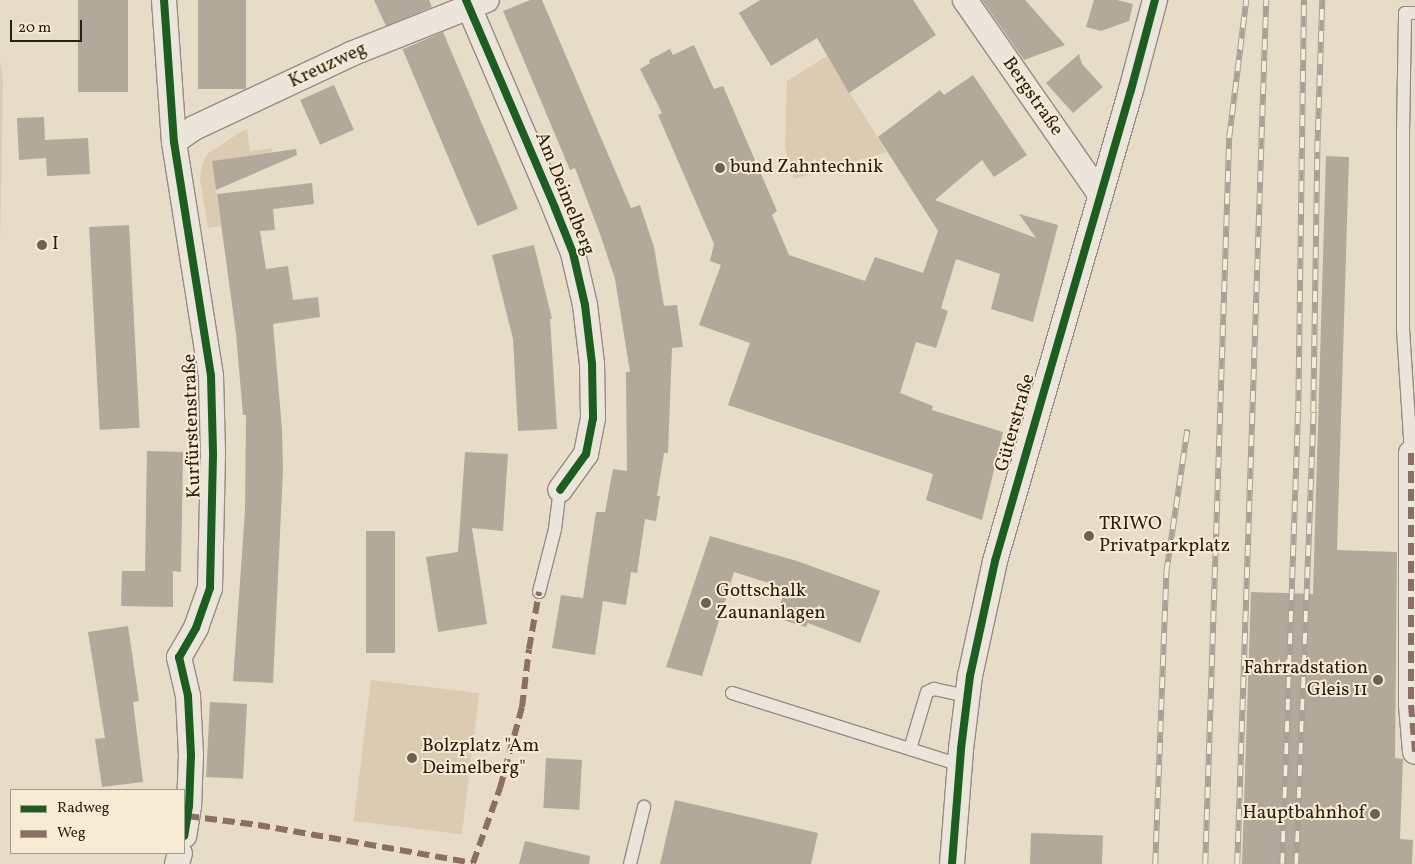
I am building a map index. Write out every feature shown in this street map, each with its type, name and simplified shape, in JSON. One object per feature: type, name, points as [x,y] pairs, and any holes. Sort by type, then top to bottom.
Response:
[{"type":"street","name":"Kurfürstenstraße","points":[[164,0],[174,142],[211,376],[213,455],[210,588],[196,628],[179,657],[188,696],[191,755],[185,826]]},
{"type":"street","name":"Bergstraße","points":[[965,0],[1100,194]]},
{"type":"street","name":"Güterstraße","points":[[952,864],[967,696],[995,561],[1155,0]]},
{"type":"street","name":"Kreuzweg","points":[[174,142],[194,128],[351,54],[474,3]]},
{"type":"street","name":"Am Deimelberg","points":[[474,3],[573,253],[585,305],[592,364],[593,418],[586,454],[560,490]]},
{"type":"street","points":[[1411,453],[1410,705],[1415,752]]},
{"type":"lane","points":[[1406,0],[1410,13],[1402,132],[1403,329],[1411,453]]},
{"type":"lane","name":"Am Deimelberg","points":[[539,592],[556,529],[560,490]]},
{"type":"lane","points":[[910,749],[927,692],[934,689],[967,696]]},
{"type":"lane","points":[[732,693],[960,765]]},
{"type":"lane","points":[[630,864],[644,807]]},
{"type":"shaded area","points":[[827,56],[887,152],[794,179],[785,148],[787,81]]},
{"type":"shaded area","points":[[0,60],[3,81],[0,244]]},
{"type":"shaded area","points":[[247,128],[250,151],[272,148],[272,152],[212,161],[221,226],[208,228],[200,179],[202,165],[207,154]]},
{"type":"shaded area","name":"Bolzplatz \"Am Deimelberg\"","points":[[371,680],[479,693],[462,834],[354,821]]},
{"type":"building","points":[[78,0],[128,0],[128,92],[78,92]]},
{"type":"building","points":[[198,0],[246,0],[246,89],[198,89]]},
{"type":"building","points":[[374,0],[429,0],[432,7],[386,26]]},
{"type":"building","points":[[530,0],[542,0],[631,208],[640,205],[654,247],[664,306],[677,305],[683,347],[672,348],[668,453],[664,453],[657,496],[660,496],[656,521],[645,519],[637,573],[631,572],[626,605],[603,601],[595,655],[552,648],[561,595],[583,598],[596,512],[605,512],[613,469],[627,471],[626,372],[630,372],[615,279],[600,234],[575,168],[570,170],[503,11]]},
{"type":"building","points":[[760,0],[913,0],[936,35],[849,93],[817,38],[771,66],[739,13]]},
{"type":"building","points":[[982,0],[1025,0],[1065,45],[1024,60]]},
{"type":"building","points":[[1094,0],[1117,0],[1133,4],[1129,21],[1101,31],[1086,27]]},
{"type":"building","points":[[443,32],[518,209],[478,226],[402,49]]},
{"type":"building","points":[[694,45],[714,89],[723,86],[777,211],[772,215],[789,255],[865,281],[875,257],[923,273],[938,231],[878,137],[940,90],[944,95],[973,75],[1027,155],[994,177],[982,160],[935,200],[1036,238],[1019,214],[1058,225],[1033,322],[991,309],[1000,274],[956,259],[941,308],[948,311],[936,348],[916,342],[900,393],[933,406],[932,410],[1003,432],[982,520],[926,500],[933,474],[728,405],[750,343],[699,325],[721,265],[710,261],[714,244],[658,115],[662,113],[640,69],[650,63],[649,60],[670,49],[673,55]]},
{"type":"building","points":[[1079,54],[1082,64],[1103,87],[1073,113],[1046,83]]},
{"type":"building","points":[[334,85],[354,130],[320,145],[300,100]]},
{"type":"building","points":[[44,117],[45,140],[88,138],[90,174],[47,176],[46,158],[19,160],[17,118]]},
{"type":"building","points":[[296,149],[297,155],[216,190],[212,161]]},
{"type":"building","points":[[1326,156],[1349,157],[1337,550],[1397,552],[1395,758],[1403,759],[1400,839],[1413,840],[1412,864],[1242,864],[1251,592],[1313,594]]},
{"type":"building","points":[[312,183],[314,204],[273,209],[275,230],[260,231],[266,269],[288,266],[293,300],[318,297],[320,317],[273,324],[282,429],[283,470],[273,683],[233,681],[245,511],[246,415],[243,415],[236,334],[217,194]]},
{"type":"building","points":[[129,225],[140,428],[100,430],[89,227]]},
{"type":"building","points":[[534,245],[552,319],[550,319],[557,429],[518,431],[513,339],[492,255]]},
{"type":"building","points":[[147,451],[183,452],[181,572],[173,571],[173,607],[121,606],[122,571],[145,571]]},
{"type":"building","points":[[465,452],[508,454],[503,531],[472,528],[487,624],[438,632],[426,557],[458,552]]},
{"type":"building","points":[[366,531],[395,531],[395,653],[366,653]]},
{"type":"building","name":"Gottschalk Zaunanlagen","points":[[710,536],[797,561],[880,591],[860,643],[808,623],[806,627],[776,618],[785,588],[734,572],[702,676],[666,667]]},
{"type":"building","points":[[128,626],[139,701],[133,702],[143,782],[102,787],[95,739],[105,738],[88,632]]},
{"type":"building","points":[[210,702],[247,704],[243,779],[206,777]]},
{"type":"building","points":[[546,758],[582,760],[579,810],[543,808]]},
{"type":"building","points":[[675,800],[818,833],[811,864],[660,864]]},
{"type":"building","points":[[1031,833],[1103,836],[1102,864],[1030,864]]},
{"type":"building","points":[[525,841],[590,856],[589,864],[519,864]]},
{"type":"railway","points":[[1205,864],[1229,137],[1246,0]]},
{"type":"railway","points":[[1237,864],[1266,0]]},
{"type":"railway","points":[[1282,864],[1298,412],[1304,0]]},
{"type":"railway","points":[[1296,864],[1313,412],[1317,152],[1322,0]]},
{"type":"railway","points":[[1155,864],[1166,573],[1187,430]]},
{"type":"marked path","points":[[1411,453],[1411,705],[1415,752]]},
{"type":"marked path","points":[[187,816],[258,825],[473,863],[500,788],[522,707],[529,649],[539,592]]},
{"type":"cycle path","points":[[164,0],[174,142],[211,376],[213,455],[210,588],[196,628],[179,657],[188,696],[191,755],[189,806],[185,830]]},
{"type":"cycle path","points":[[466,0],[573,253],[585,305],[592,364],[593,418],[586,454],[560,490]]},
{"type":"cycle path","points":[[952,864],[961,749],[970,676],[995,561],[1131,90],[1155,0]]},
{"type":"place","name":"bund Zahntechnik","points":[[720,168]]},
{"type":"place","name":"I","points":[[42,245]]},
{"type":"place","name":"TRIWO Privatparkplatz","points":[[1089,536]]},
{"type":"place","name":"Gottschalk Zaunanlagen","points":[[706,603]]},
{"type":"place","name":"Fahrradstation Gleis 11","points":[[1378,680]]},
{"type":"place","name":"Bolzplatz \"Am Deimelberg\"","points":[[412,758]]},
{"type":"place","name":"Hauptbahnhof","points":[[1375,814]]}]
